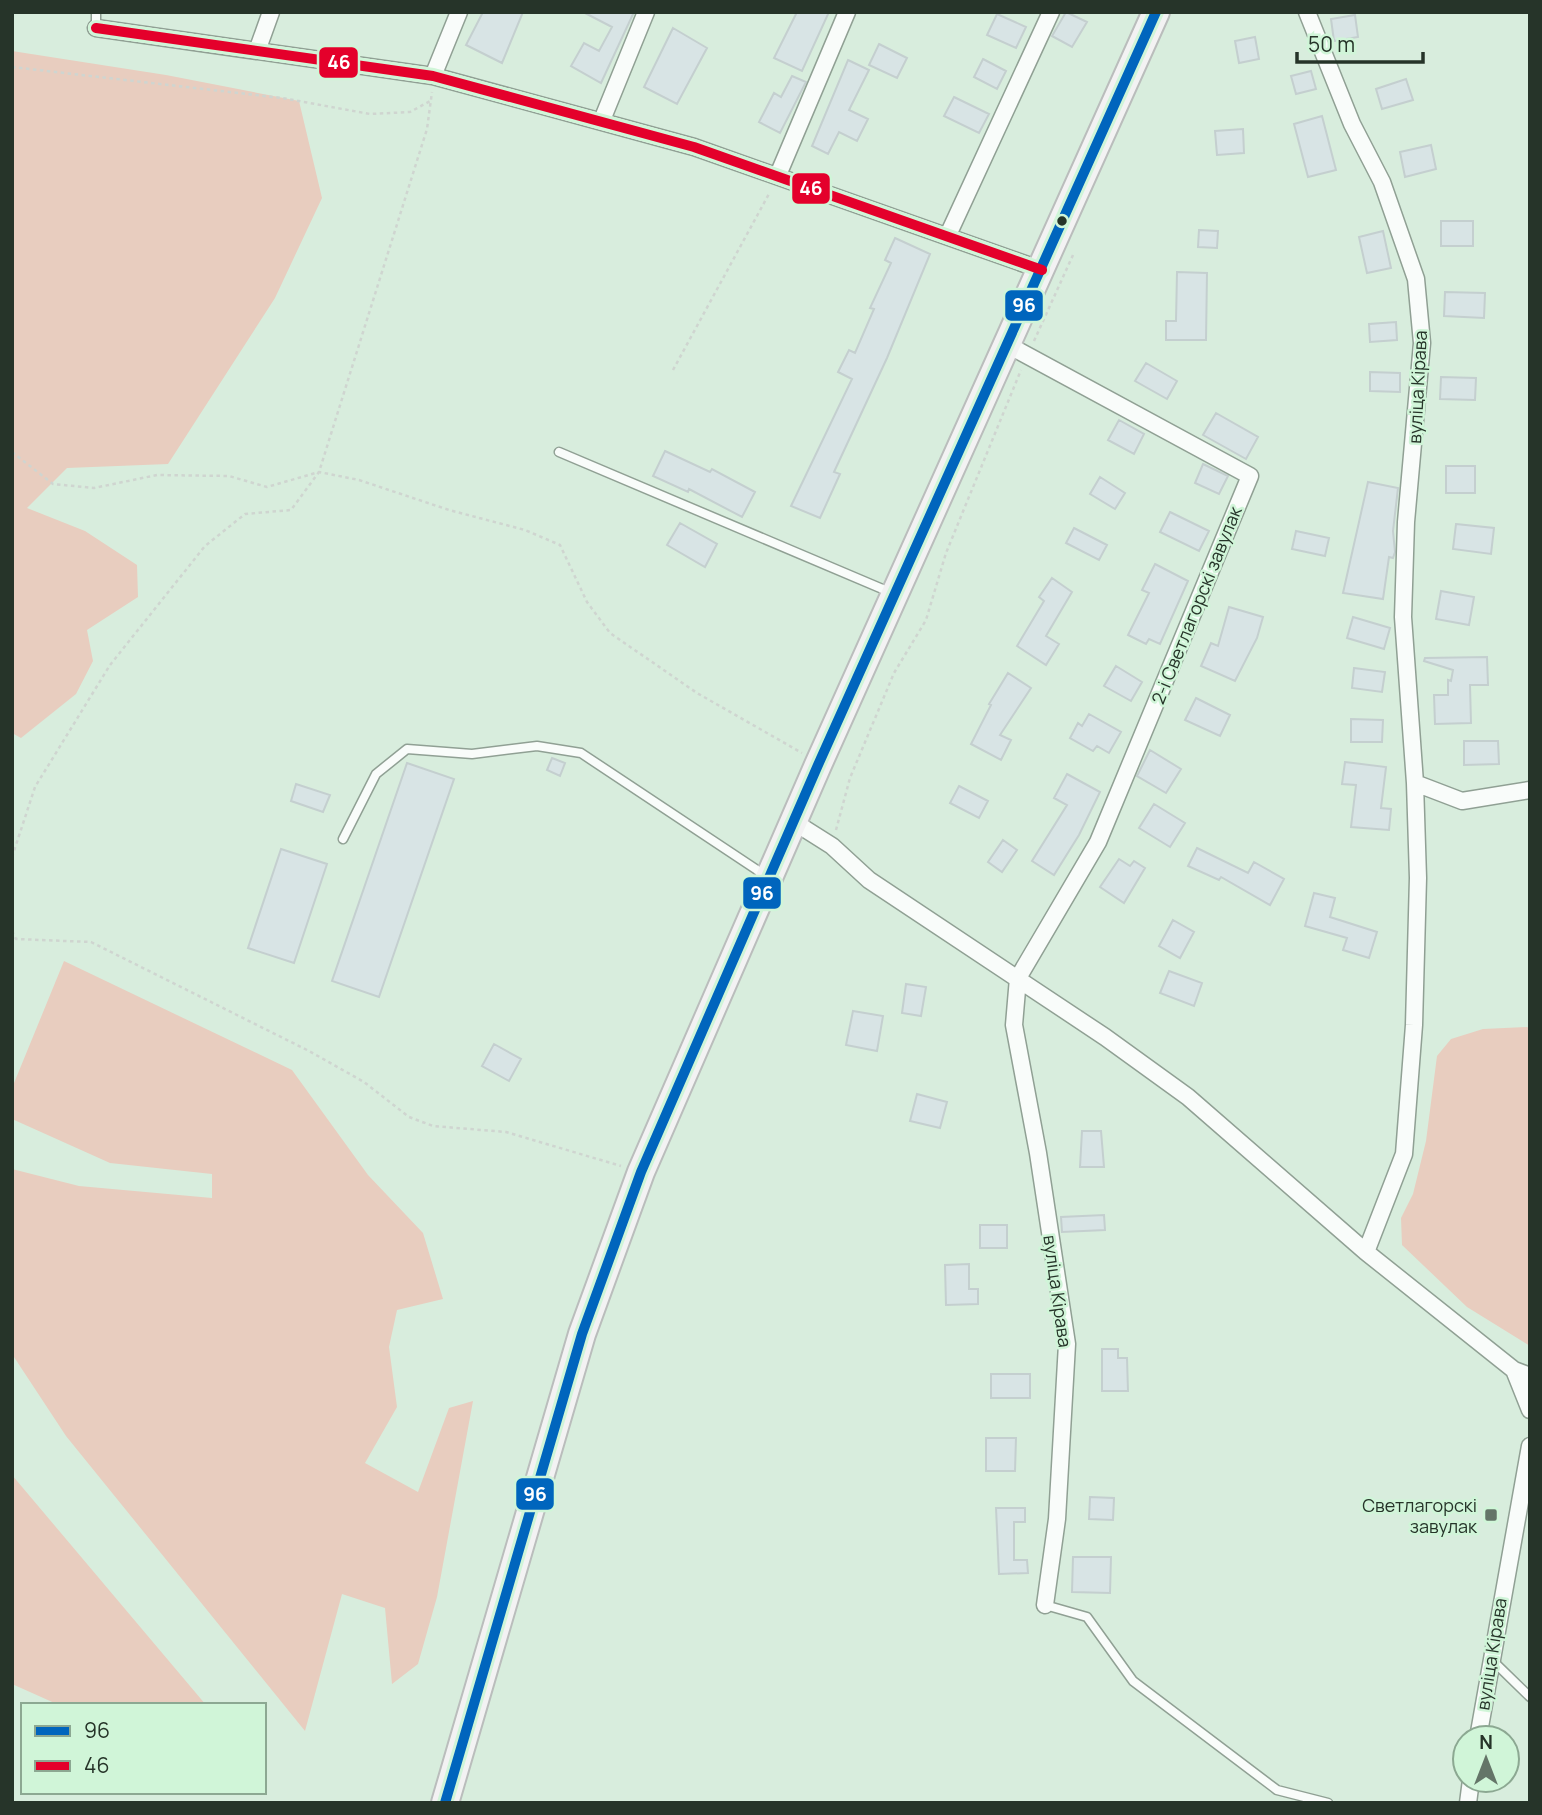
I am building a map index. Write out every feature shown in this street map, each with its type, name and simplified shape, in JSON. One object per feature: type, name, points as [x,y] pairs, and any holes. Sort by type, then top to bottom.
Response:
[{"type":"main road","points":[[445,1803],[582,1334],[641,1172],[895,594],[1018,350],[1042,270],[1156,12]]},
{"type":"street","points":[[257,51],[271,12]]},
{"type":"street","points":[[433,76],[459,12]]},
{"type":"street","points":[[603,120],[646,12]]},
{"type":"street","points":[[778,175],[847,12]]},
{"type":"street","points":[[948,235],[1051,12]]},
{"type":"street","name":"вуліца Кірава","points":[[1307,12],[1352,124],[1382,182],[1416,279],[1422,343],[1406,522],[1403,617],[1415,783],[1418,878],[1414,1025],[1404,1154],[1366,1252]]},
{"type":"street","points":[[95,17],[257,51],[433,76],[603,120],[778,175],[1042,270]]},
{"type":"street","name":"2-і Светлагорскі завулак","points":[[1018,350],[1250,476],[1098,842],[1018,978]]},
{"type":"street","points":[[1415,783],[1462,801],[1530,790]]},
{"type":"street","points":[[794,822],[832,846],[869,880],[1018,978],[1188,1097],[1366,1252],[1522,1373],[1530,1410]]},
{"type":"street","name":"вуліца Кірава","points":[[1018,978],[1013,1025],[1038,1153],[1067,1344],[1057,1519],[1045,1605]]},
{"type":"street","name":"вуліца Кірава","points":[[1480,1724],[1530,1446]]},
{"type":"lane","points":[[559,452],[895,594]]},
{"type":"lane","points":[[342,839],[376,774],[407,749],[472,754],[537,746],[581,752],[769,878]]},
{"type":"lane","points":[[1045,1605],[1087,1617],[1133,1681],[1277,1790],[1328,1803]]},
{"type":"lane","points":[[1491,1659],[1530,1698]]},
{"type":"path","points":[[12,67],[282,98],[370,114],[410,112],[432,100]]},
{"type":"path","points":[[12,857],[35,787],[110,665],[205,546],[245,514],[291,510],[319,472],[427,129],[433,76]]},
{"type":"path","points":[[673,370],[778,175]]},
{"type":"path","points":[[832,846],[850,778],[894,673],[926,620],[946,553],[1018,350],[1073,255]]},
{"type":"path","points":[[12,453],[53,484],[94,488],[157,475],[229,476],[267,487],[319,472],[359,480],[449,510],[525,530],[560,545],[587,603],[610,633],[697,693],[818,765]]},
{"type":"path","points":[[12,931],[16,939],[91,942],[309,1051],[365,1082],[409,1117],[433,1126],[506,1132],[641,1172]]},
{"type":"shaded area","points":[[12,51],[166,75],[299,101],[322,198],[275,298],[168,464],[67,468],[27,508],[85,531],[137,565],[138,597],[87,630],[93,661],[76,694],[21,738],[12,733]]},
{"type":"shaded area","points":[[64,961],[292,1070],[368,1175],[423,1233],[443,1299],[397,1310],[389,1347],[397,1407],[365,1463],[418,1492],[449,1408],[473,1401],[437,1597],[418,1664],[392,1684],[385,1608],[342,1594],[305,1731],[66,1436],[12,1354],[12,1169],[79,1186],[212,1198],[212,1174],[110,1163],[12,1119],[12,1088]]},
{"type":"shaded area","points":[[1483,1029],[1530,1029],[1530,1346],[1467,1307],[1402,1245],[1401,1218],[1413,1194],[1426,1141],[1437,1056],[1451,1039]]},
{"type":"shaded area","points":[[12,1475],[204,1703],[55,1703],[12,1684]]},
{"type":"building","points":[[483,12],[523,12],[502,63],[466,45]]},
{"type":"building","points":[[583,12],[634,12],[601,83],[571,66],[584,43],[599,51],[612,27]]},
{"type":"building","points":[[797,12],[829,12],[802,71],[774,58]]},
{"type":"building","points":[[1066,12],[1087,22],[1072,47],[1052,36]]},
{"type":"building","points":[[997,14],[1026,27],[1016,48],[987,35]]},
{"type":"building","points":[[1355,15],[1358,37],[1334,41],[1331,19]]},
{"type":"building","points":[[673,28],[707,48],[677,104],[644,87]]},
{"type":"building","points":[[1255,37],[1259,59],[1239,63],[1235,41]]},
{"type":"building","points":[[879,44],[907,58],[897,78],[869,65]]},
{"type":"building","points":[[983,59],[1006,71],[997,89],[974,77]]},
{"type":"building","points":[[848,60],[869,70],[849,110],[868,119],[857,141],[839,132],[828,154],[812,146]]},
{"type":"building","points":[[1311,71],[1316,89],[1296,94],[1291,76]]},
{"type":"building","points":[[792,76],[806,82],[780,133],[759,122],[774,93],[781,97]]},
{"type":"building","points":[[1406,79],[1413,100],[1382,109],[1376,89]]},
{"type":"building","points":[[954,97],[989,114],[979,133],[944,116]]},
{"type":"building","points":[[1322,116],[1336,170],[1308,177],[1294,124]]},
{"type":"building","points":[[1243,129],[1244,153],[1217,155],[1215,131]]},
{"type":"building","points":[[1431,145],[1436,169],[1405,177],[1400,152]]},
{"type":"building","points":[[1441,221],[1473,221],[1473,246],[1441,246]]},
{"type":"building","points":[[1199,230],[1218,231],[1217,248],[1198,247]]},
{"type":"building","points":[[1383,231],[1391,268],[1367,273],[1359,237]]},
{"type":"building","points":[[895,238],[930,254],[887,358],[834,472],[840,474],[820,518],[791,506],[852,379],[838,372],[849,350],[855,353],[874,309],[870,308],[891,263],[885,260]]},
{"type":"building","points":[[1177,272],[1207,273],[1206,340],[1166,340],[1166,321],[1176,321]]},
{"type":"building","points":[[1445,292],[1485,293],[1484,318],[1444,316]]},
{"type":"building","points":[[1396,322],[1397,340],[1370,342],[1369,324]]},
{"type":"building","points":[[1146,363],[1177,381],[1167,399],[1135,381]]},
{"type":"building","points":[[1370,372],[1400,373],[1400,392],[1370,391]]},
{"type":"building","points":[[1441,377],[1476,378],[1475,400],[1440,399]]},
{"type":"building","points":[[1216,413],[1258,437],[1246,459],[1203,435]]},
{"type":"building","points":[[1119,420],[1144,434],[1134,454],[1108,440]]},
{"type":"building","points":[[665,451],[710,472],[712,469],[755,492],[742,517],[689,489],[688,492],[653,476]]},
{"type":"building","points":[[1203,464],[1228,476],[1219,494],[1195,483]]},
{"type":"building","points":[[1446,466],[1475,466],[1475,493],[1446,493]]},
{"type":"building","points":[[1100,477],[1125,493],[1115,509],[1090,494]]},
{"type":"building","points":[[1368,482],[1398,488],[1393,531],[1395,552],[1393,558],[1389,557],[1383,599],[1343,593]]},
{"type":"building","points":[[1170,512],[1209,531],[1199,551],[1160,532]]},
{"type":"building","points":[[680,523],[717,544],[705,567],[667,545]]},
{"type":"building","points":[[1456,524],[1494,528],[1491,554],[1453,549]]},
{"type":"building","points":[[1074,528],[1107,545],[1099,560],[1066,543]]},
{"type":"building","points":[[1296,531],[1329,538],[1325,556],[1292,549]]},
{"type":"building","points":[[1155,564],[1188,581],[1160,644],[1149,639],[1146,644],[1128,635],[1149,593],[1142,590]]},
{"type":"building","points":[[1052,578],[1072,592],[1046,636],[1059,644],[1046,665],[1017,646],[1044,601],[1039,597]]},
{"type":"building","points":[[1441,591],[1474,597],[1469,625],[1436,619]]},
{"type":"building","points":[[1229,607],[1263,617],[1257,638],[1235,681],[1201,666],[1211,643],[1218,646]]},
{"type":"building","points":[[1353,617],[1390,628],[1384,649],[1347,638]]},
{"type":"building","points":[[1487,657],[1488,685],[1470,685],[1471,723],[1435,724],[1434,695],[1448,695],[1448,680],[1451,681],[1453,670],[1424,661],[1425,658]]},
{"type":"building","points":[[1116,666],[1142,682],[1131,701],[1104,686]]},
{"type":"building","points":[[1354,668],[1385,672],[1382,692],[1352,688]]},
{"type":"building","points":[[1008,673],[1031,688],[1000,735],[1011,740],[1001,760],[971,744],[991,705],[989,704]]},
{"type":"building","points":[[1196,698],[1230,715],[1220,736],[1185,720]]},
{"type":"building","points":[[1089,714],[1121,732],[1109,753],[1097,746],[1093,751],[1070,738],[1078,723],[1082,726]]},
{"type":"building","points":[[1351,719],[1383,720],[1382,742],[1351,742]]},
{"type":"building","points":[[1464,741],[1498,741],[1499,764],[1464,765]]},
{"type":"building","points":[[1150,750],[1181,769],[1166,793],[1137,776]]},
{"type":"building","points":[[552,758],[565,763],[560,776],[547,770]]},
{"type":"building","points":[[1345,762],[1386,767],[1381,808],[1391,809],[1389,830],[1351,827],[1356,785],[1342,784]]},
{"type":"building","points":[[407,763],[454,779],[379,997],[332,981]]},
{"type":"building","points":[[1067,774],[1100,792],[1079,835],[1054,875],[1032,861],[1067,805],[1054,798]]},
{"type":"building","points":[[296,784],[330,795],[323,812],[291,801]]},
{"type":"building","points":[[959,786],[988,801],[979,818],[950,803]]},
{"type":"building","points":[[1154,804],[1185,823],[1170,847],[1139,828]]},
{"type":"building","points":[[1003,840],[1017,850],[1002,872],[988,862]]},
{"type":"building","points":[[1197,848],[1248,873],[1254,862],[1284,879],[1270,905],[1221,877],[1219,880],[1188,866]]},
{"type":"building","points":[[281,849],[327,864],[294,963],[248,948]]},
{"type":"building","points":[[1119,859],[1130,866],[1134,861],[1145,868],[1124,903],[1100,887]]},
{"type":"building","points":[[1314,893],[1335,898],[1330,917],[1377,932],[1369,958],[1343,950],[1347,938],[1305,926]]},
{"type":"building","points":[[1173,920],[1194,932],[1180,958],[1159,946]]},
{"type":"building","points":[[1169,971],[1202,983],[1194,1006],[1160,993]]},
{"type":"building","points":[[906,984],[926,987],[921,1016],[902,1013]]},
{"type":"building","points":[[853,1011],[883,1016],[877,1051],[846,1045]]},
{"type":"building","points":[[494,1044],[521,1059],[509,1081],[482,1066]]},
{"type":"building","points":[[917,1094],[947,1102],[940,1128],[910,1121]]},
{"type":"building","points":[[1082,1131],[1101,1131],[1104,1167],[1080,1167]]},
{"type":"building","points":[[1104,1215],[1105,1230],[1062,1232],[1061,1217]]},
{"type":"building","points":[[980,1225],[1007,1225],[1007,1248],[980,1248]]},
{"type":"building","points":[[969,1264],[969,1289],[978,1289],[978,1304],[946,1305],[945,1265]]},
{"type":"building","points":[[1102,1349],[1118,1349],[1118,1358],[1127,1358],[1128,1391],[1102,1391]]},
{"type":"building","points":[[991,1374],[1030,1374],[1030,1398],[991,1398]]},
{"type":"building","points":[[986,1438],[1016,1438],[1015,1471],[986,1471]]},
{"type":"building","points":[[1090,1497],[1114,1498],[1113,1520],[1089,1519]]},
{"type":"building","points":[[996,1508],[1025,1508],[1025,1522],[1014,1522],[1014,1560],[1027,1560],[1028,1573],[999,1574]]},
{"type":"building","points":[[1073,1557],[1111,1557],[1110,1593],[1072,1592]]},
{"type":"transit line","name":"96","points":[[445,1803],[582,1334],[641,1172],[818,765],[1156,12]]},
{"type":"transit line","name":"46","points":[[96,28],[433,76],[694,147],[1042,270]]},
{"type":"place","name":"Светлагорскі завулак","points":[[1491,1515]]}]
